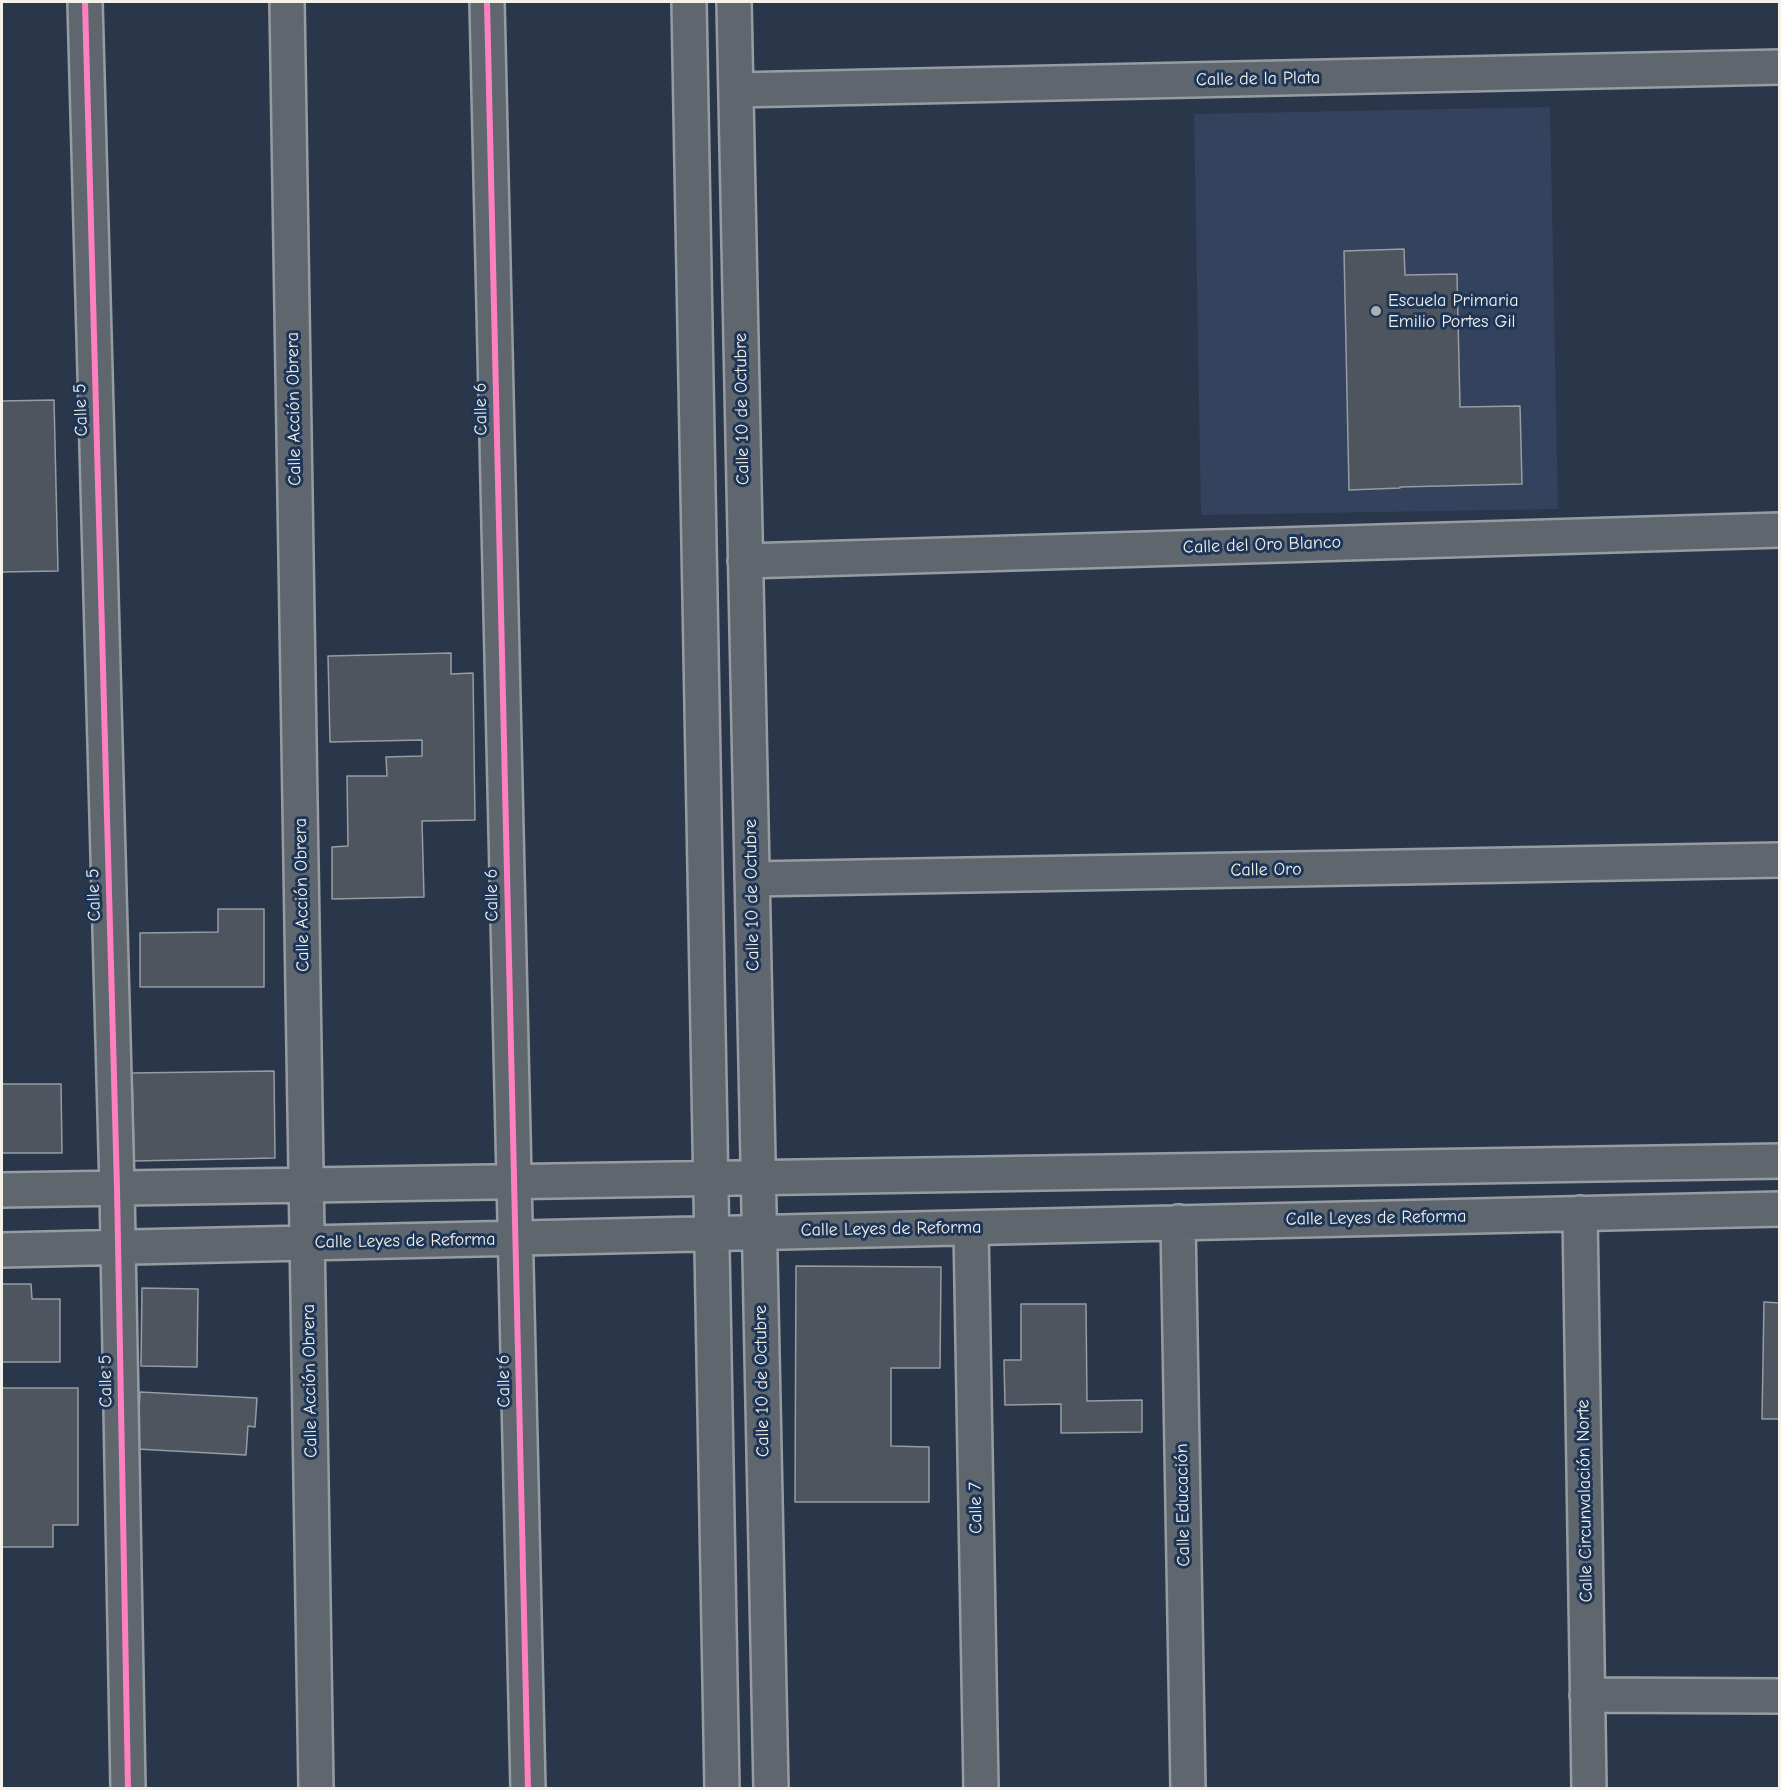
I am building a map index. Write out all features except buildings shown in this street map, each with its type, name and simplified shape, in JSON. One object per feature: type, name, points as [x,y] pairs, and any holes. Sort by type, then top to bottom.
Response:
[{"type":"street","name":"Calle 5","points":[[85,2],[117,1188],[128,1788]]},
{"type":"street","name":"Calle Acción Obrera","points":[[287,2],[316,1788]]},
{"type":"street","name":"Calle 6","points":[[486,2],[528,1788]]},
{"type":"street","points":[[689,2],[722,1788]]},
{"type":"street","name":"Calle 10 de Octubre","points":[[734,2],[771,1788]]},
{"type":"street","name":"Calle de la Plata","points":[[736,90],[1779,67]]},
{"type":"street","name":"Calle del Oro Blanco","points":[[745,561],[1779,530]]},
{"type":"street","name":"Calle Oro","points":[[752,879],[1779,861]]},
{"type":"street","points":[[2,1190],[1779,1161]]},
{"type":"street","name":"Calle Leyes de Reforma","points":[[2,1250],[1779,1209]]},
{"type":"street","name":"Calle Circunvalación Norte","points":[[1581,1213],[1589,1788]]},
{"type":"street","name":"Calle Educación","points":[[1178,1222],[1188,1788]]},
{"type":"street","name":"Calle 7","points":[[971,1228],[981,1788]]},
{"type":"street","points":[[1587,1695],[1779,1696]]},
{"type":"shaded area","name":"Escuela Primaria Emilio Portes Gil","points":[[1550,107],[1558,509],[1201,515],[1194,114]]},
{"type":"cycle path","points":[[85,2],[117,1188],[128,1788]]},
{"type":"cycle path","points":[[487,2],[528,1788]]},
{"type":"place","name":"Escuela Primaria Emilio Portes Gil","points":[[1376,311]]}]
